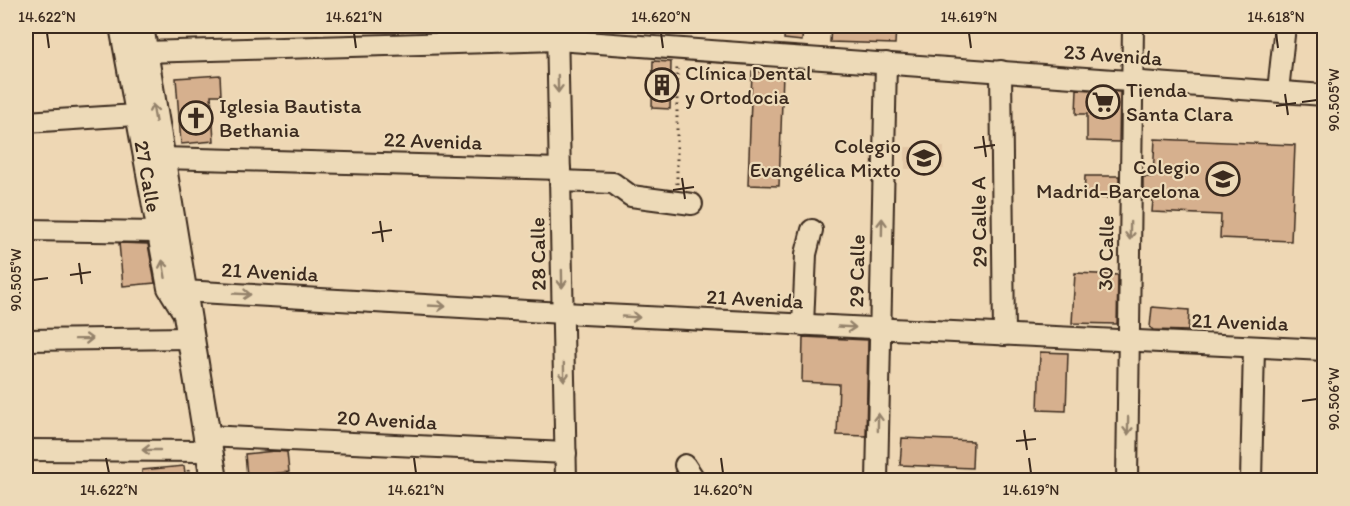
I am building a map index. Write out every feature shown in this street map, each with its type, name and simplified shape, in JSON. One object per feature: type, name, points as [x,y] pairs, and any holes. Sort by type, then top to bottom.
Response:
[{"type":"main road","name":"27 Calle","points":[[140,26],[214,480]]},
{"type":"street","name":"27 Calle","points":[[120,26],[168,288],[189,330]]},
{"type":"street","name":"30 Calle","points":[[1127,480],[1133,26]]},
{"type":"street","points":[[1278,91],[1285,26]]},
{"type":"street","name":"23 Avenida","points":[[144,52],[557,33],[677,48],[1324,95]]},
{"type":"street","name":"28 Calle","points":[[557,33],[566,480]]},
{"type":"street","name":"29 Calle","points":[[877,480],[886,63]]},
{"type":"street","name":"29 Calle A","points":[[1001,72],[1004,335]]},
{"type":"street","points":[[26,123],[136,115]]},
{"type":"street","name":"22 Avenida","points":[[162,158],[560,175],[613,183],[631,196],[692,204]]},
{"type":"street","points":[[26,230],[158,232]]},
{"type":"street","points":[[803,325],[806,254],[812,230]]},
{"type":"street","name":"21 Avenida","points":[[183,291],[563,313],[1324,350]]},
{"type":"street","points":[[26,340],[189,330]]},
{"type":"street","points":[[1251,480],[1254,347]]},
{"type":"street","name":"20 Avenida","points":[[26,450],[208,443],[566,453]]},
{"type":"path","points":[[677,48],[677,185]]},
{"type":"shaded area","name":"Colegio Evangélica Mixto","points":[[905,147],[944,147],[944,169],[905,169]]},
{"type":"building","points":[[785,26],[803,26],[802,41],[784,39]]},
{"type":"building","points":[[831,26],[896,26],[895,44],[830,42]]},
{"type":"building","name":"Clínica Dental y Ortodocia","points":[[653,61],[671,62],[670,109],[652,108]]},
{"type":"building","points":[[752,71],[783,73],[779,186],[748,185]]},
{"type":"building","name":"Iglesia Bautista Bethania","points":[[220,75],[221,95],[211,95],[214,141],[181,144],[176,78]]},
{"type":"building","points":[[1077,89],[1120,92],[1119,142],[1087,141],[1087,114],[1076,114]]},
{"type":"building","name":"Colegio Madrid-Barcelona","points":[[1155,139],[1295,145],[1291,241],[1220,238],[1221,215],[1152,212],[1153,199],[1143,199],[1143,177],[1153,177]]},
{"type":"building","points":[[1085,176],[1119,176],[1119,198],[1084,198]]},
{"type":"building","points":[[119,243],[148,244],[155,283],[123,286]]},
{"type":"building","points":[[1075,273],[1118,275],[1117,324],[1072,323]]},
{"type":"building","points":[[1152,307],[1189,310],[1188,331],[1153,330],[1150,327]]},
{"type":"building","points":[[803,337],[868,340],[866,436],[837,435],[839,384],[802,382]]},
{"type":"building","points":[[1040,352],[1068,353],[1066,411],[1038,410]]},
{"type":"building","points":[[902,438],[973,441],[972,468],[900,465]]},
{"type":"building","points":[[287,452],[289,472],[247,476],[245,454]]},
{"type":"building","points":[[184,466],[186,480],[142,480],[142,470]]},
{"type":"place","name":"Clínica Dental y Ortodocia","points":[[662,85]]},
{"type":"place","name":"Tienda Santa Clara","points":[[1103,102]]},
{"type":"place","name":"Iglesia Bautista Bethania","points":[[196,118]]},
{"type":"place","name":"Colegio Evangélica Mixto","points":[[924,158]]},
{"type":"place","name":"Colegio Madrid-Barcelona","points":[[1223,179]]}]
